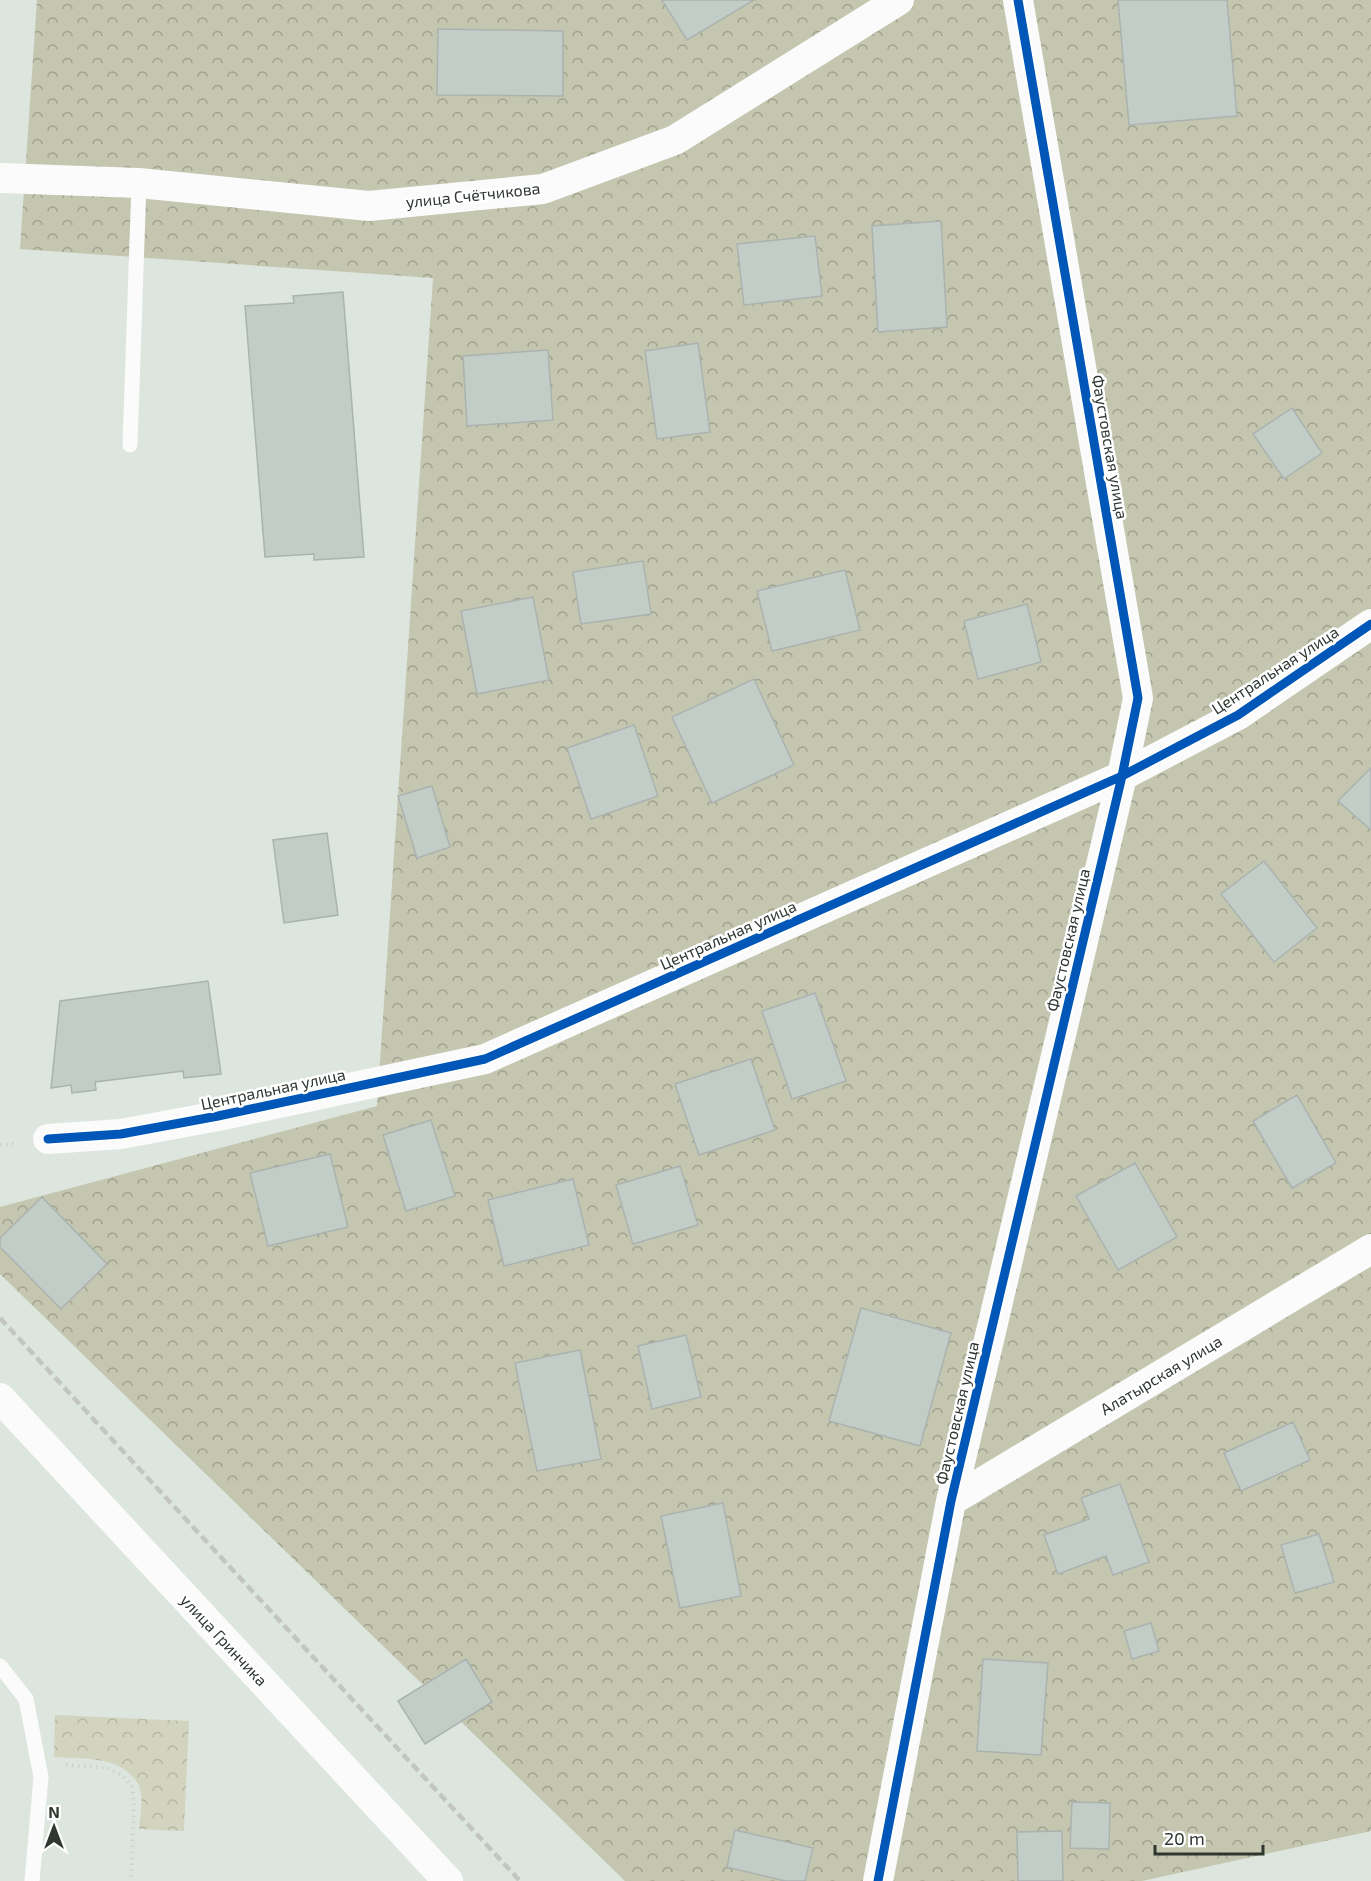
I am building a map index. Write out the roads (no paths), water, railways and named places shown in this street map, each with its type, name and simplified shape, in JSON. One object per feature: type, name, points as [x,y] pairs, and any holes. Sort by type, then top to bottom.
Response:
[{"type":"street","name":"улица Счётчикова","points":[[0,178],[139,183],[369,206],[543,189],[675,140],[899,0]]},
{"type":"street","name":"Фаустовская улица","points":[[878,1881],[951,1501],[1122,776],[1138,698],[1018,0]]},
{"type":"street","name":"Центральная улица","points":[[48,1139],[121,1134],[218,1116],[485,1059],[1122,776],[1238,715],[1371,624]]},
{"type":"street","name":"Алатырская улица","points":[[951,1501],[1371,1249]]},
{"type":"street","name":"улица Гринчика","points":[[0,1398],[448,1881]]},
{"type":"lane","points":[[130,445],[139,183]]},
{"type":"lane","points":[[0,1666],[26,1699],[41,1777],[32,1881]]},
{"type":"railway","points":[[0,1318],[520,1881]]}]
